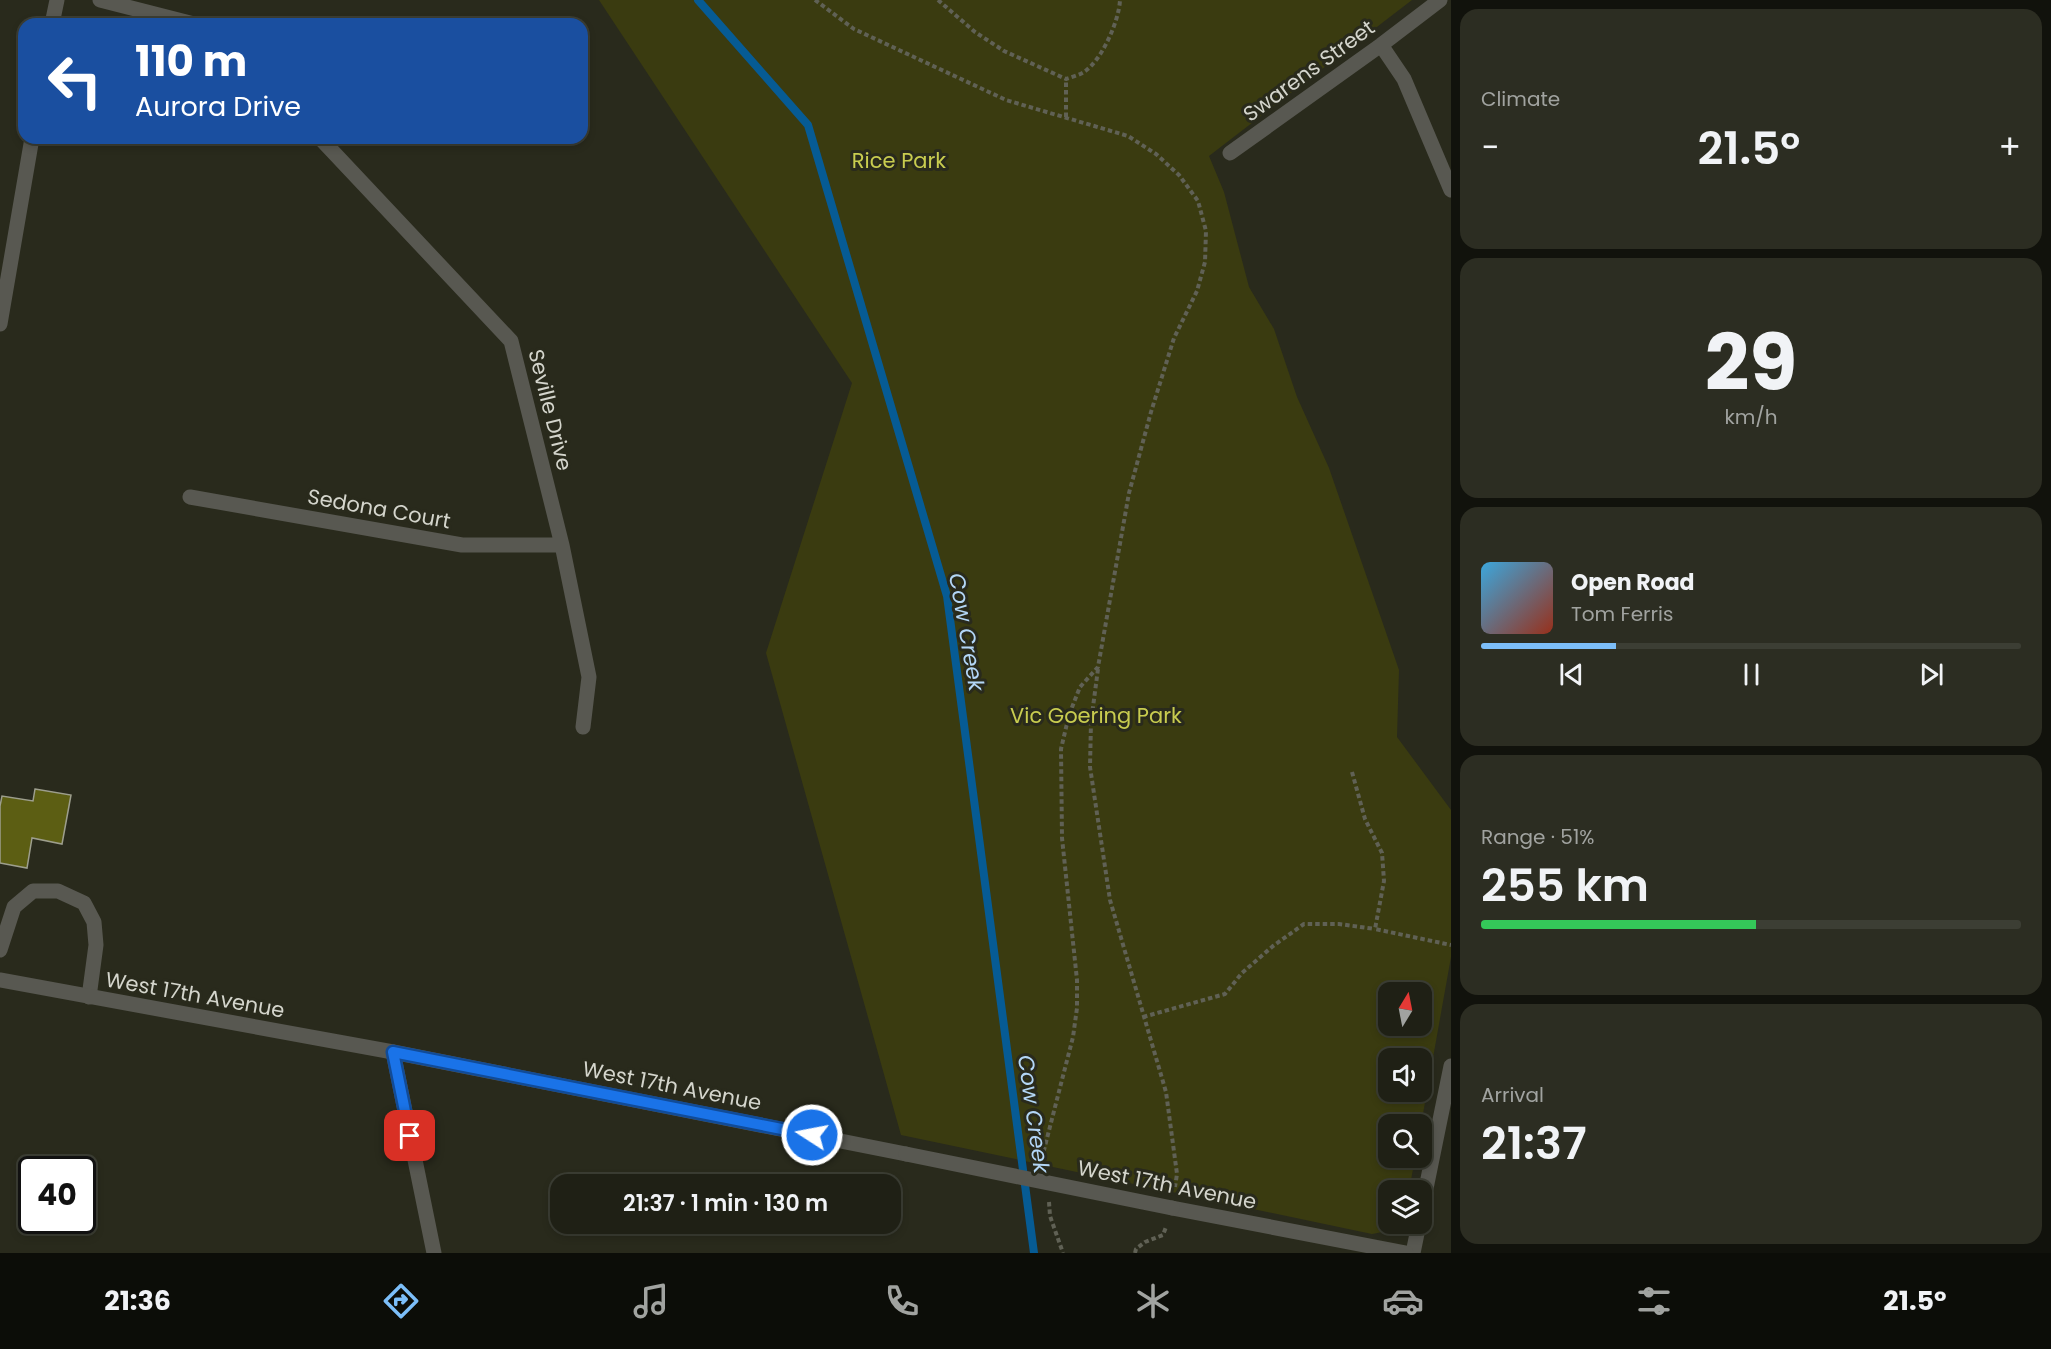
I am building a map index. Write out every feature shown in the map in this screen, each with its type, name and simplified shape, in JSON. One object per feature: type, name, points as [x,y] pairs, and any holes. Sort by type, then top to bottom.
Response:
[{"type":"street","points":[[53,18],[57,0]]},
{"type":"street","points":[[100,0],[170,18]]},
{"type":"street","name":"Swarens Street","points":[[1230,153],[1440,0]]},
{"type":"street","points":[[1381,45],[1404,79],[1451,190]]},
{"type":"street","points":[[0,324],[32,144]]},
{"type":"street","name":"Seville Drive","points":[[326,144],[512,341],[562,545],[589,677],[583,727]]},
{"type":"street","name":"Sedona Court","points":[[190,497],[462,545],[562,545]]},
{"type":"street","points":[[0,950],[14,907],[33,891],[58,891],[84,903],[94,922],[96,945],[89,997]]},
{"type":"street","name":"West 17th Avenue","points":[[0,980],[393,1052],[1406,1253]]},
{"type":"street","points":[[393,1052],[434,1253]]},
{"type":"street","points":[[1428,1180],[1451,1066]]},
{"type":"street","points":[[1413,1253],[1417,1234]]},
{"type":"path","points":[[815,0],[854,29],[1006,100],[1128,136],[1156,154],[1179,175],[1198,201],[1206,231],[1205,262],[1197,291],[1174,338],[1129,493],[1098,667],[1091,722],[1090,767],[1110,900],[1166,1092],[1177,1174],[1172,1208],[1163,1235],[1145,1242],[1136,1249],[1135,1253]]},
{"type":"path","points":[[938,0],[975,32],[1004,51],[1066,79],[1085,72],[1099,56],[1111,34],[1120,0]]},
{"type":"path","points":[[1066,79],[1066,117]]},
{"type":"path","points":[[1046,1172],[1044,1150],[1073,1037],[1077,1008],[1077,980],[1062,838],[1061,749],[1069,715],[1080,687],[1098,667]]},
{"type":"path","points":[[1352,772],[1365,819],[1382,853],[1384,881],[1375,930]]},
{"type":"path","points":[[1143,1017],[1225,994],[1242,973],[1273,946],[1304,924],[1339,924],[1451,945]]},
{"type":"path","points":[[1048,1194],[1050,1216],[1063,1253]]},
{"type":"green space","name":"Vic Goering Park","points":[[599,0],[1412,0],[1209,156],[1224,192],[1249,287],[1274,329],[1297,397],[1329,468],[1399,670],[1397,737],[1451,810],[1451,957],[1432,1063],[1432,1048],[1378,1048],[1378,1102],[1425,1102],[1423,1114],[1378,1114],[1378,1168],[1413,1168],[1411,1180],[1378,1180],[1378,1233],[1372,1234],[901,1135],[766,653],[852,383]]},
{"type":"building","points":[[35,789],[71,795],[62,844],[32,838],[27,868],[0,863],[2,796],[33,801]]},
{"type":"waterway","name":"Cow Creek","points":[[698,0],[808,125],[947,596],[1034,1253]]},
{"type":"route","points":[[410,1136],[393,1052],[812,1135]]},
{"type":"park label","name":"Rice Park","points":[[899,161]]}]
